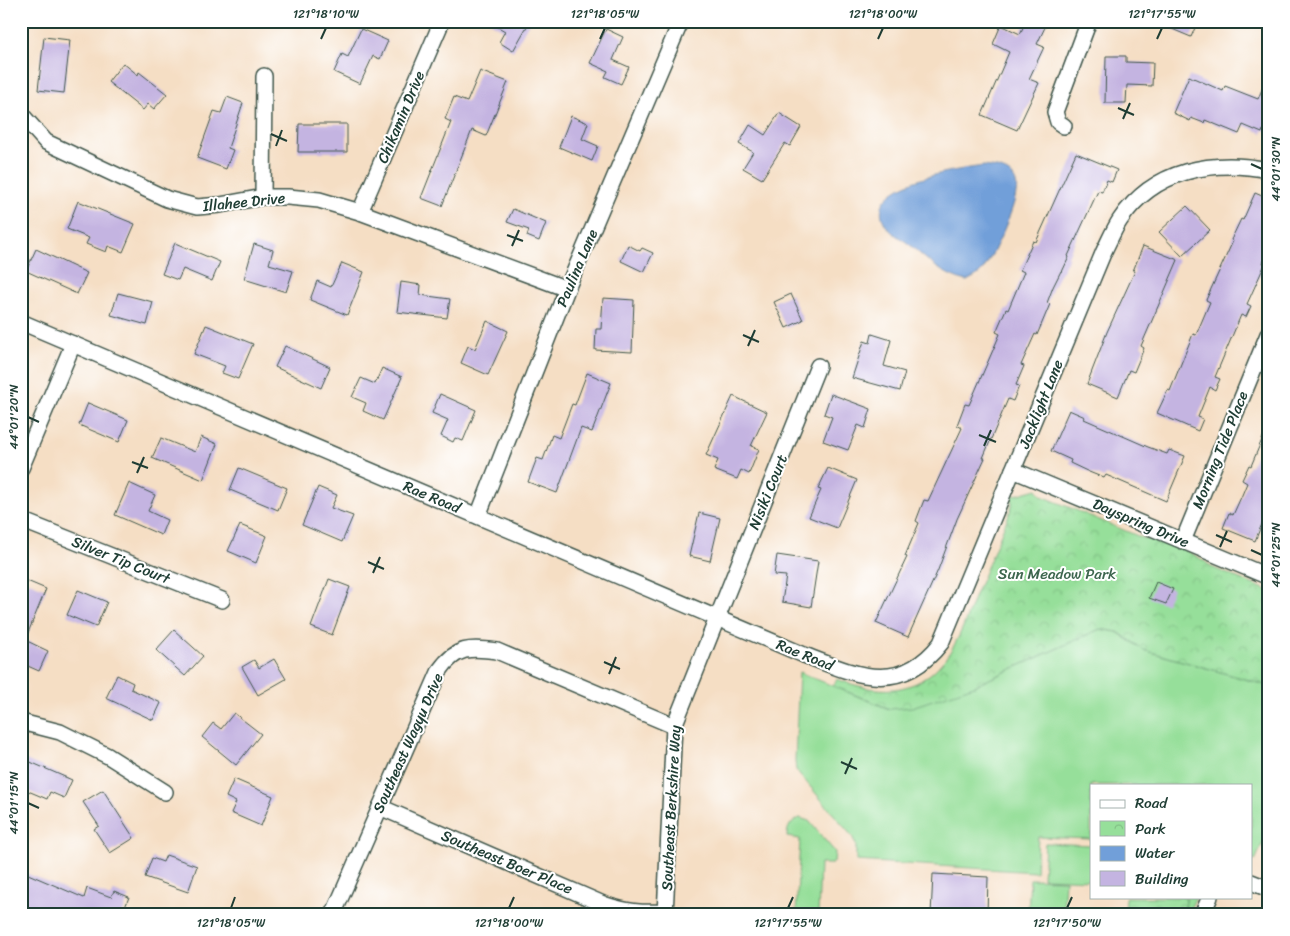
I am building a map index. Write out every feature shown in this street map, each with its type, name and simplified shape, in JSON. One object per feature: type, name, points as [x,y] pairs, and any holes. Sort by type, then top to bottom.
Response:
[{"type":"street","name":"Chikamin Drive","points":[[360,212],[442,21]]},
{"type":"street","name":"Paulina Lane","points":[[478,516],[567,289],[681,21]]},
{"type":"street","points":[[1064,126],[1058,122],[1055,112],[1089,21]]},
{"type":"street","points":[[263,197],[264,76]]},
{"type":"street","name":"Illahee Drive","points":[[21,114],[46,142],[167,199],[197,207],[220,206],[263,197],[319,200],[360,212],[567,289]]},
{"type":"street","name":"Jacklight Lane","points":[[844,670],[878,677],[897,675],[917,667],[930,657],[940,643],[1104,251],[1120,220],[1140,197],[1155,185],[1180,173],[1209,166],[1244,165],[1269,170]]},
{"type":"street","name":"Rae Road","points":[[21,322],[321,451],[844,670]]},
{"type":"street","name":"Morning Tide Place","points":[[1183,541],[1262,367],[1269,332]]},
{"type":"street","points":[[21,468],[73,344]]},
{"type":"street","name":"Nisiki Court","points":[[717,618],[818,366]]},
{"type":"street","name":"Dayspring Drive","points":[[1013,470],[1269,577]]},
{"type":"street","name":"Silver Tip Court","points":[[21,520],[222,600]]},
{"type":"street","name":"Southeast Berkshire Way","points":[[665,913],[674,726],[717,618]]},
{"type":"street","name":"Southeast Wagyu Drive","points":[[333,915],[440,670],[449,658],[463,650],[479,648],[497,651],[674,726]]},
{"type":"street","points":[[21,722],[60,732],[108,756],[165,792]]},
{"type":"street","name":"Southeast Boer Place","points":[[380,807],[603,904],[624,911],[665,913]]},
{"type":"street","points":[[1252,882],[1269,889]]},
{"type":"street","points":[[1202,915],[1210,898]]},
{"type":"green space","name":"Sun Meadow Park","points":[[1037,489],[1042,496],[1145,539],[1180,548],[1198,557],[1211,567],[1269,591],[1269,686],[1144,650],[1118,632],[1100,629],[974,686],[912,707],[890,709],[833,686],[837,679],[866,688],[894,689],[921,681],[933,672],[949,653],[962,629],[1012,507],[1012,496]]},
{"type":"green space","points":[[1100,629],[1117,632],[1144,650],[1269,686],[1269,829],[1255,861],[1252,860],[1252,784],[1090,784],[1090,839],[1038,837],[1036,872],[856,861],[856,845],[852,836],[796,770],[799,672],[889,709],[974,686]]},
{"type":"green space","points":[[800,818],[809,821],[835,852],[832,864],[820,864],[818,915],[796,915],[800,839],[787,837],[790,825]]},
{"type":"green space","points":[[1045,843],[1090,845],[1090,880],[1043,878]]},
{"type":"green space","points":[[1030,879],[1065,880],[1063,915],[1028,915]]},
{"type":"green space","points":[[1126,898],[1186,898],[1185,911],[1178,915],[1125,915]]},
{"type":"green space","points":[[1186,898],[1196,898],[1188,913],[1185,911]]},
{"type":"water","points":[[984,166],[1008,172],[1014,178],[1016,190],[1005,227],[987,263],[981,272],[967,281],[958,279],[943,271],[893,233],[885,224],[881,210],[887,198],[900,188],[917,180],[955,170]]},
{"type":"building","points":[[488,21],[530,21],[513,51],[499,42],[505,31]]},
{"type":"building","points":[[1026,21],[1048,21],[1037,44],[1044,47],[1029,79],[1039,83],[1017,130],[982,115],[1009,52],[993,44],[1001,25],[1020,34]]},
{"type":"building","points":[[1153,21],[1198,21],[1191,37]]},
{"type":"building","points":[[361,29],[388,41],[380,59],[373,56],[360,84],[334,72],[342,54],[348,57]]},
{"type":"building","points":[[606,29],[623,37],[613,60],[629,67],[621,84],[605,77],[608,71],[590,63]]},
{"type":"building","points":[[44,37],[70,40],[64,93],[38,90]]},
{"type":"building","points":[[1106,56],[1126,56],[1126,62],[1153,63],[1152,86],[1127,85],[1126,103],[1105,103]]},
{"type":"building","points":[[123,63],[138,75],[139,72],[167,94],[154,109],[148,104],[143,110],[108,82]]},
{"type":"building","points":[[480,71],[508,82],[486,136],[472,130],[442,206],[421,198],[451,122],[445,119],[454,97],[467,102]]},
{"type":"building","points":[[1268,75],[1269,132],[1263,130],[1262,133],[1243,125],[1239,134],[1205,120],[1204,123],[1191,118],[1190,121],[1173,113],[1189,76],[1223,91],[1225,86],[1258,99]]},
{"type":"building","points":[[227,97],[243,103],[228,148],[233,150],[226,169],[197,158],[214,111],[221,113]]},
{"type":"building","points":[[779,113],[801,127],[790,146],[785,143],[762,179],[743,168],[753,152],[739,144],[750,125],[765,135]]},
{"type":"building","points":[[571,116],[588,123],[582,139],[598,146],[592,161],[559,147]]},
{"type":"building","points":[[299,124],[347,124],[347,152],[298,152]]},
{"type":"building","points":[[1076,153],[1117,170],[1112,182],[1107,180],[1102,192],[1098,191],[1062,272],[1053,287],[1047,303],[1050,304],[1037,335],[1035,334],[1021,365],[1024,366],[1016,385],[1019,386],[1013,401],[1008,399],[983,458],[985,458],[957,519],[938,570],[908,637],[876,623],[907,557],[905,556],[919,523],[916,521],[924,500],[928,501],[962,428],[957,425],[965,404],[969,405],[1000,334],[996,332],[1006,309],[1008,310],[1024,272],[1020,270],[1033,241],[1036,242]]},
{"type":"building","points":[[1255,193],[1269,199],[1269,249],[1263,263],[1265,264],[1247,304],[1251,306],[1246,317],[1241,315],[1215,377],[1220,379],[1215,390],[1210,387],[1198,417],[1203,419],[1198,431],[1157,413],[1168,390],[1170,391],[1193,334],[1196,335],[1210,302],[1206,300],[1233,241],[1231,240],[1241,219],[1243,220]]},
{"type":"building","points":[[78,201],[135,224],[123,252],[108,246],[106,252],[86,244],[89,238],[67,229]]},
{"type":"building","points":[[1187,206],[1210,230],[1182,256],[1159,232]]},
{"type":"building","points":[[513,209],[546,223],[539,241],[527,236],[529,230],[507,222]]},
{"type":"building","points":[[175,243],[220,262],[212,281],[183,269],[178,280],[162,274]]},
{"type":"building","points":[[254,244],[273,250],[269,264],[293,271],[286,292],[244,279]]},
{"type":"building","points":[[628,245],[640,251],[642,248],[653,253],[644,272],[621,261]]},
{"type":"building","points":[[1143,246],[1178,260],[1141,346],[1144,348],[1134,372],[1129,370],[1118,397],[1087,384],[1107,332],[1135,271],[1133,271]]},
{"type":"building","points":[[36,249],[87,273],[77,294],[26,271]]},
{"type":"building","points":[[342,263],[364,272],[347,315],[310,300],[317,281],[331,287]]},
{"type":"building","points":[[401,282],[421,285],[420,295],[450,299],[447,318],[397,312]]},
{"type":"building","points":[[118,293],[153,302],[147,325],[111,315]]},
{"type":"building","points":[[791,294],[803,320],[786,328],[774,302]]},
{"type":"building","points":[[603,298],[634,300],[632,352],[595,350],[596,329],[601,329]]},
{"type":"building","points":[[487,321],[508,331],[488,375],[461,363],[468,346],[475,349]]},
{"type":"building","points":[[206,325],[253,344],[238,379],[222,373],[225,366],[194,354]]},
{"type":"building","points":[[872,334],[891,340],[884,366],[905,372],[900,391],[852,378],[864,341],[870,343]]},
{"type":"building","points":[[285,346],[330,367],[321,388],[275,367]]},
{"type":"building","points":[[382,368],[402,377],[383,420],[363,411],[366,403],[352,397],[361,378],[375,384]]},
{"type":"building","points":[[587,373],[611,383],[592,432],[581,428],[557,493],[528,482],[537,458],[543,460],[552,435],[559,438],[572,404],[575,405]]},
{"type":"building","points":[[440,394],[476,410],[463,441],[455,438],[453,442],[441,436],[448,420],[432,413]]},
{"type":"building","points":[[831,394],[871,409],[865,428],[858,425],[848,450],[823,441],[832,417],[824,414]]},
{"type":"building","points":[[733,396],[767,412],[751,446],[759,449],[749,474],[741,470],[737,479],[714,470],[718,460],[706,455]]},
{"type":"building","points":[[88,403],[128,420],[119,442],[79,425]]},
{"type":"building","points":[[1069,410],[1085,417],[1084,419],[1148,447],[1167,454],[1169,450],[1185,456],[1166,501],[1106,475],[1104,478],[1089,472],[1070,463],[1071,460],[1051,451]]},
{"type":"building","points":[[1269,423],[1269,507],[1255,541],[1223,528],[1229,513],[1233,515],[1242,495],[1247,483],[1242,480],[1249,465],[1251,466]]},
{"type":"building","points":[[201,437],[217,444],[203,480],[152,458],[161,438],[195,452]]},
{"type":"building","points":[[239,468],[287,488],[278,510],[230,490]]},
{"type":"building","points":[[828,468],[857,480],[837,528],[809,517],[821,490],[818,489]]},
{"type":"building","points":[[129,483],[155,495],[148,511],[167,520],[161,535],[115,515]]},
{"type":"building","points":[[318,487],[337,495],[331,508],[353,516],[342,542],[302,525]]},
{"type":"building","points":[[699,513],[720,518],[710,561],[689,556]]},
{"type":"building","points":[[240,525],[267,536],[256,563],[228,551]]},
{"type":"building","points":[[777,555],[818,561],[811,607],[782,602],[786,576],[774,575]]},
{"type":"building","points":[[329,579],[350,587],[332,635],[311,627]]},
{"type":"building","points":[[27,581],[46,589],[25,640],[48,651],[39,671],[21,663],[21,595]]},
{"type":"building","points":[[1156,582],[1173,589],[1166,604],[1149,598]]},
{"type":"building","points":[[78,590],[107,602],[96,627],[67,615]]},
{"type":"building","points":[[174,630],[203,656],[185,676],[156,650]]},
{"type":"building","points":[[274,659],[286,679],[258,695],[242,667],[254,660],[259,668]]},
{"type":"building","points":[[117,675],[133,683],[131,689],[161,703],[153,720],[106,698]]},
{"type":"building","points":[[234,713],[261,734],[236,765],[202,737],[213,723],[221,729]]},
{"type":"building","points":[[21,758],[72,780],[64,798],[50,792],[47,799],[21,788]]},
{"type":"building","points":[[234,779],[273,796],[261,826],[231,813],[236,802],[226,797]]},
{"type":"building","points":[[103,790],[134,838],[110,853],[94,829],[99,826],[83,802]]},
{"type":"building","points":[[166,855],[197,866],[188,892],[145,877],[152,858],[163,862]]},
{"type":"building","points":[[21,871],[84,898],[87,888],[111,897],[114,891],[129,897],[122,915],[44,915],[21,905]]},
{"type":"building","points":[[933,874],[988,877],[987,915],[931,915]]}]
